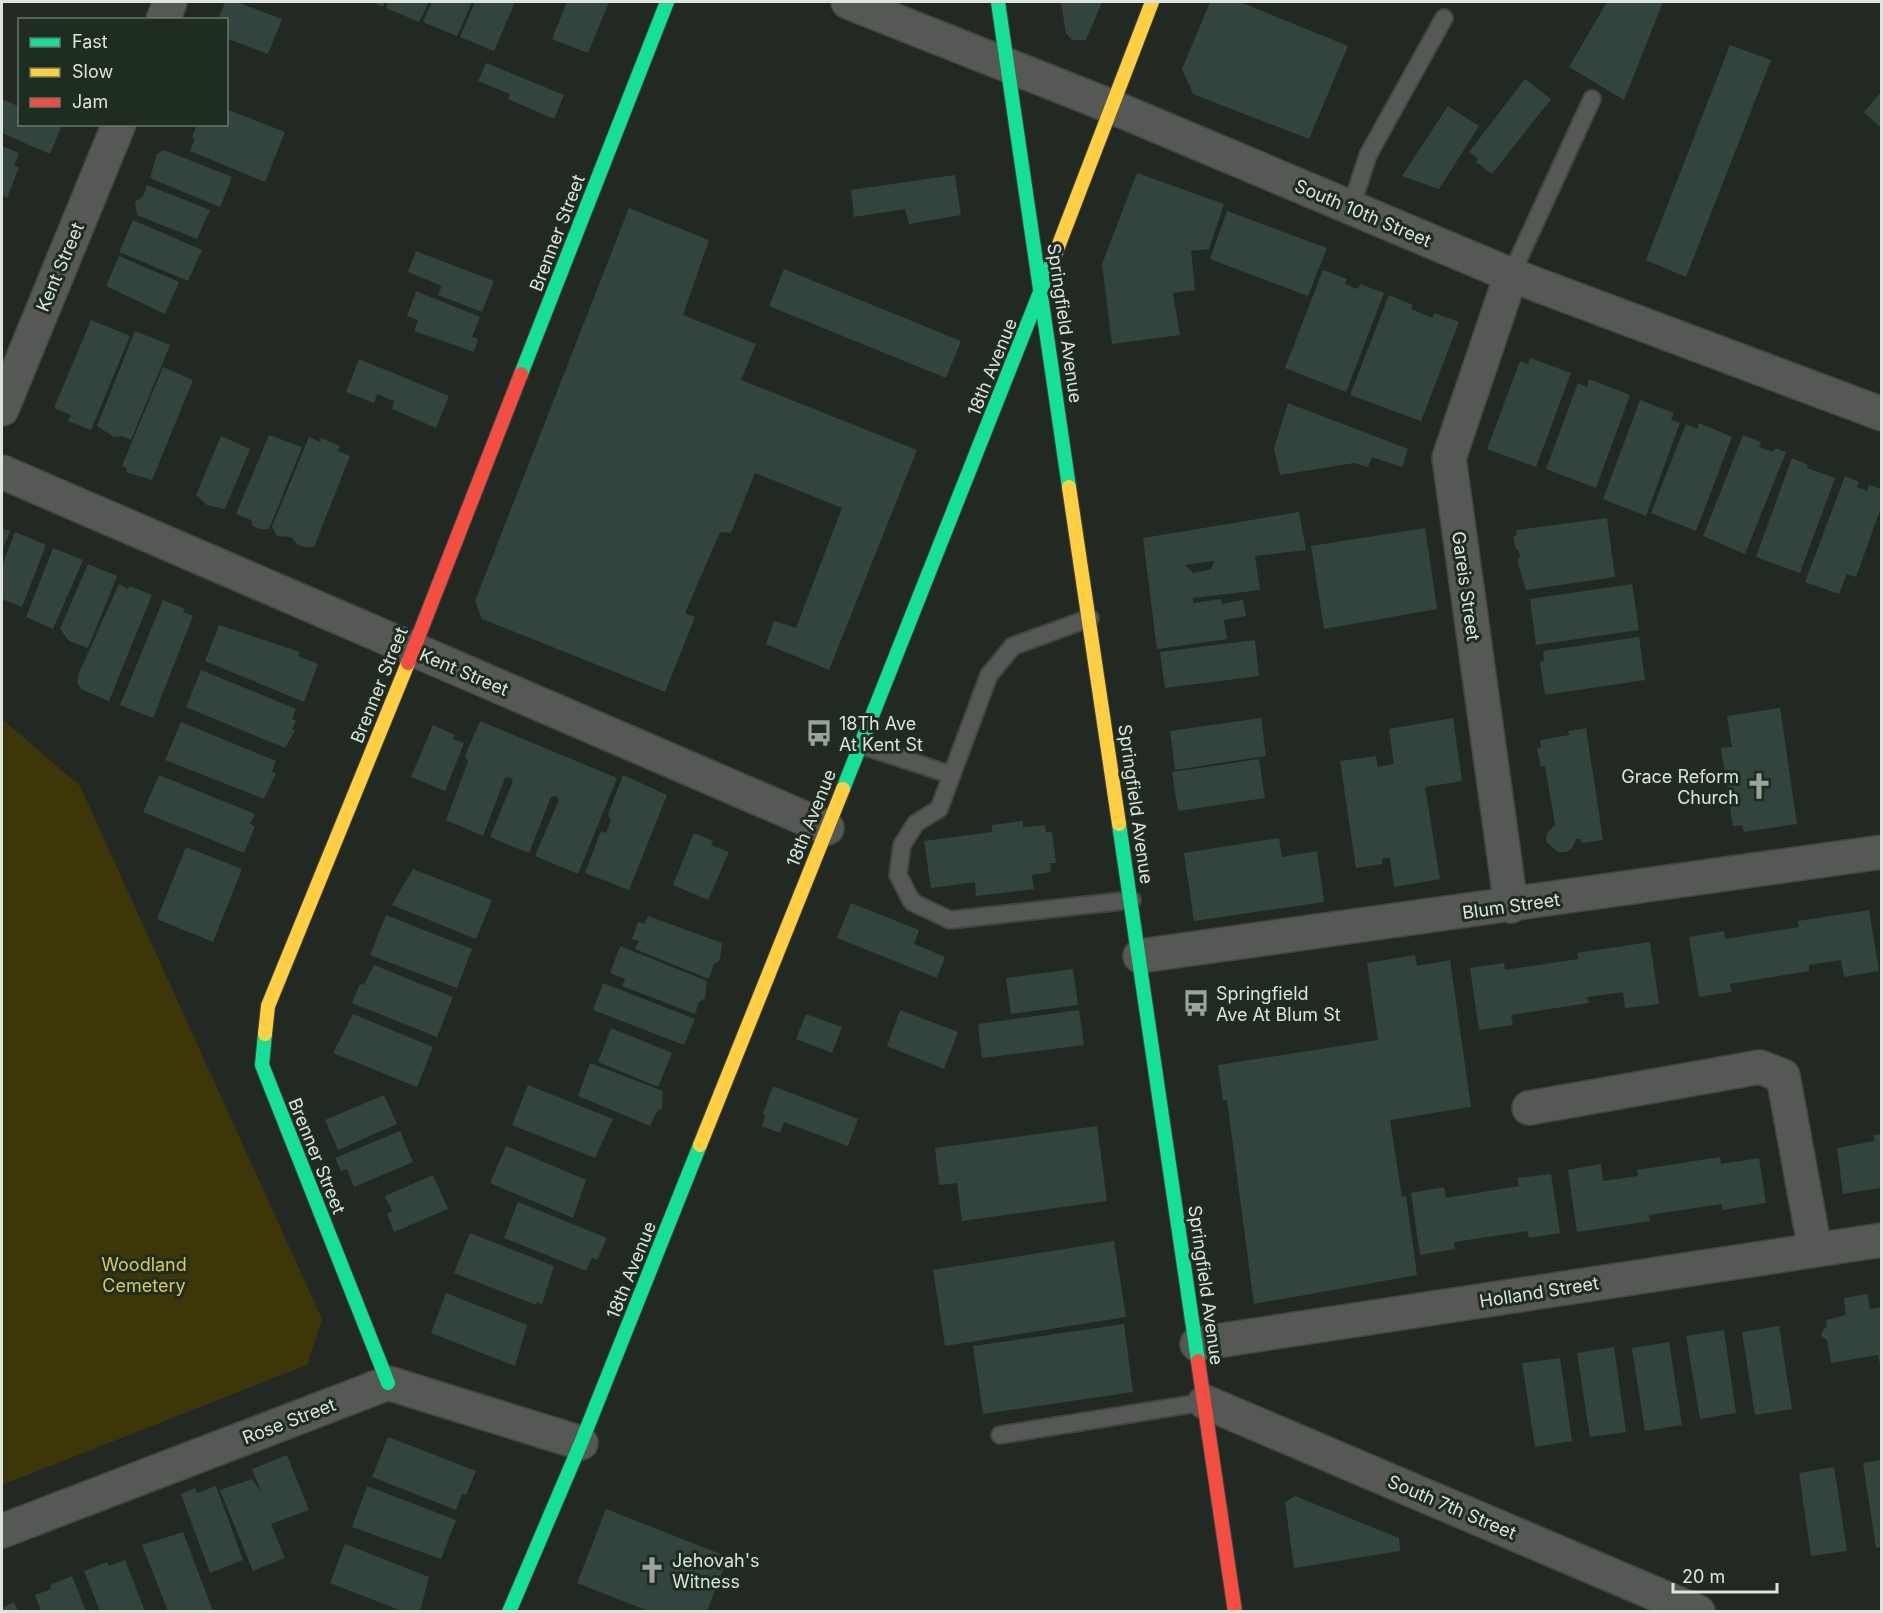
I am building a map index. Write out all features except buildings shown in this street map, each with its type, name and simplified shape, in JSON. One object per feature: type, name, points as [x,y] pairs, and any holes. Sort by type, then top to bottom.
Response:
[{"type":"main road","name":"Brenner Street","points":[[388,1383],[262,1065],[268,1006],[413,650],[667,2]]},
{"type":"main road","name":"Springfield Avenue","points":[[999,2],[1235,1611]]},
{"type":"main road","name":"18th Avenue","points":[[508,1611],[581,1443],[1042,290],[1110,106],[1152,2]]},
{"type":"street","points":[[164,18],[171,2]]},
{"type":"street","name":"South 10th Street","points":[[848,2],[1110,106],[1511,275],[1881,414]]},
{"type":"street","name":"Kent Street","points":[[2,409],[119,126]]},
{"type":"street","name":"Gareis Street","points":[[1511,275],[1449,459],[1511,906]]},
{"type":"street","name":"Kent Street","points":[[2,472],[827,828]]},
{"type":"street","name":"Blum Street","points":[[1140,956],[1511,906],[1881,852]]},
{"type":"street","points":[[1529,1108],[1761,1067],[1783,1076],[1815,1250]]},
{"type":"street","name":"Holland Street","points":[[1197,1344],[1881,1240]]},
{"type":"street","points":[[388,1383],[581,1443]]},
{"type":"street","name":"Rose Street","points":[[2,1531],[388,1383]]},
{"type":"street","name":"South 7th Street","points":[[1206,1402],[1698,1611]]},
{"type":"lane","points":[[1351,208],[1368,155],[1444,18]]},
{"type":"lane","points":[[1511,275],[1592,99]]},
{"type":"lane","points":[[1090,618],[1014,646],[989,675],[939,809],[916,823],[902,845],[898,875],[912,902],[950,920],[1132,900]]},
{"type":"lane","points":[[860,745],[952,775]]},
{"type":"lane","points":[[1000,1435],[1206,1402]]},
{"type":"green space","name":"Woodland Cemetery","points":[[2,719],[80,786],[322,1319],[307,1365],[2,1485]]},
{"type":"traffic: fast","points":[[521,374],[667,2]]},
{"type":"traffic: fast","points":[[998,2],[1069,487]]},
{"type":"traffic: fast","points":[[843,789],[1056,252]]},
{"type":"traffic: fast","points":[[1119,824],[1198,1361]]},
{"type":"traffic: fast","points":[[265,1034],[262,1065],[388,1383]]},
{"type":"traffic: fast","points":[[509,1612],[581,1443],[700,1145]]},
{"type":"traffic: slow","points":[[1056,252],[1152,2]]},
{"type":"traffic: slow","points":[[1069,487],[1119,824]]},
{"type":"traffic: slow","points":[[265,1034],[268,1006],[408,663]]},
{"type":"traffic: slow","points":[[700,1145],[843,789]]},
{"type":"traffic: jam","points":[[408,663],[521,374]]},
{"type":"traffic: jam","points":[[1198,1361],[1235,1612]]},
{"type":"place","name":"18Th Ave At Kent St","points":[[819,733]]},
{"type":"place","name":"Grace Reform Church","points":[[1759,786]]},
{"type":"place","name":"Springfield Ave At Blum St","points":[[1196,1003]]},
{"type":"place","name":"Jehovah's Witness","points":[[652,1570]]}]
